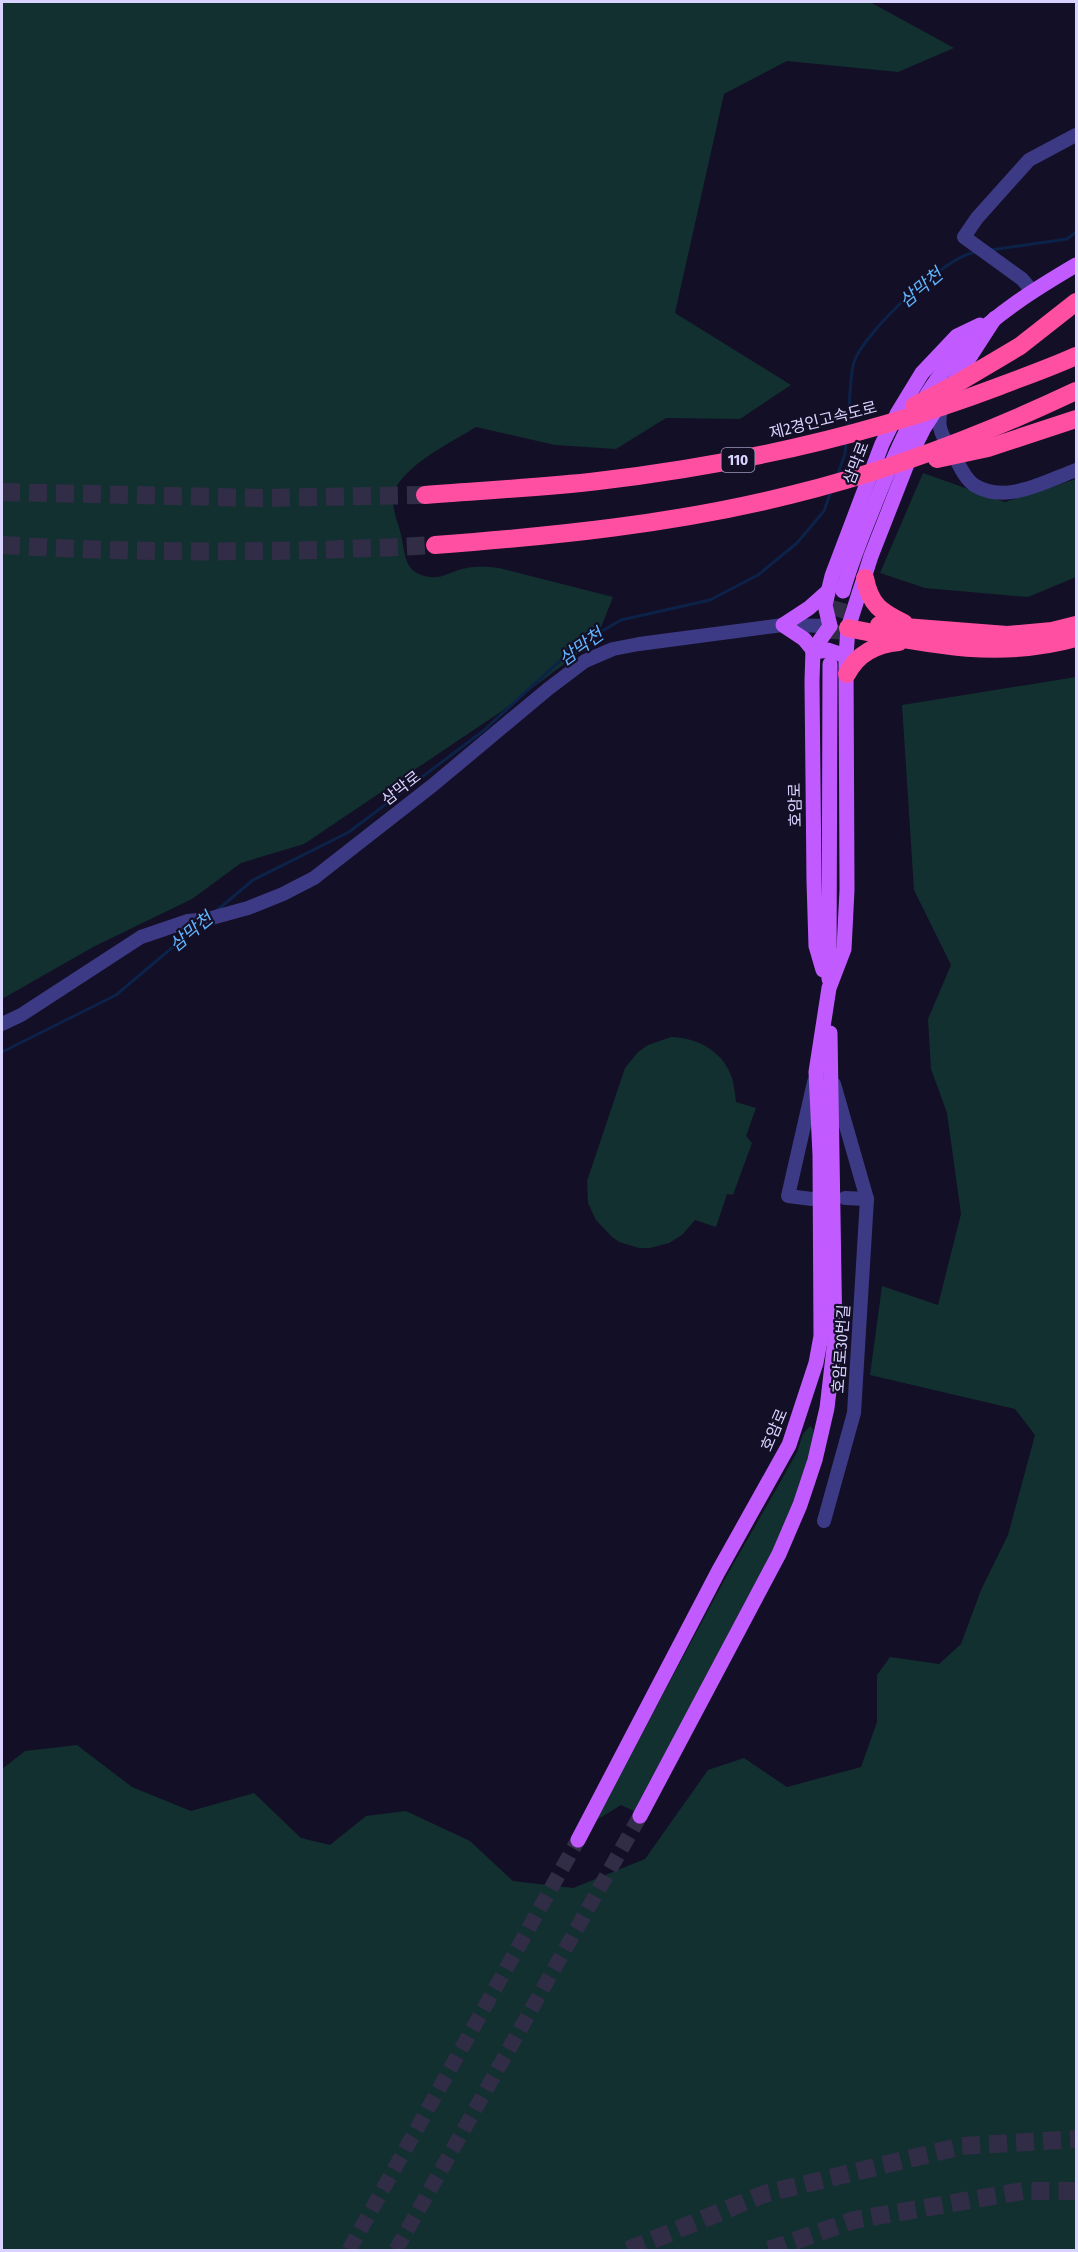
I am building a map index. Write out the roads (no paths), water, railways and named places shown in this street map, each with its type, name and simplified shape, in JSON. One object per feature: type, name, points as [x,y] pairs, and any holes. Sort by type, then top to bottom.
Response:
[{"type":"highway","points":[[861,432],[887,416],[934,396],[987,367],[1020,346],[1077,303]]},
{"type":"highway","name":"제2경인고속도로","points":[[425,495],[596,482],[739,460],[861,432],[979,394],[1077,356]]},
{"type":"highway","points":[[856,477],[992,429],[1077,391]]},
{"type":"highway","points":[[435,545],[522,539],[727,510],[856,477],[988,448],[1077,420]]},
{"type":"highway","points":[[865,578],[867,591],[876,606],[915,635]]},
{"type":"highway","points":[[839,627],[882,625],[915,635],[996,650],[1020,649],[1077,638]]},
{"type":"highway","points":[[846,665],[876,647],[915,635],[1006,635],[1052,631],[1077,625]]},
{"type":"main road","name":"삼막로","points":[[843,591],[849,568],[897,449],[910,421],[935,380],[965,345],[995,318],[1077,265]]},
{"type":"main road","name":"삼막로","points":[[995,318],[924,428],[911,454],[871,556],[858,598],[839,627],[825,605],[827,592],[882,444],[922,373],[957,336],[995,318]]},
{"type":"main road","points":[[832,576],[837,592],[843,597],[858,598]]},
{"type":"main road","points":[[813,651],[804,639],[783,625],[809,609],[827,592]]},
{"type":"main road","points":[[813,651],[839,627]]},
{"type":"main road","name":"호암로","points":[[829,988],[844,949],[847,890],[846,665],[839,627]]},
{"type":"main road","points":[[813,651],[828,650],[846,665]]},
{"type":"main road","name":"호암로","points":[[813,651],[816,946],[829,988]]},
{"type":"main road","name":"호암로","points":[[578,1840],[718,1572],[789,1445],[806,1400],[816,1363],[820,1336],[820,1155],[829,988],[830,664]]},
{"type":"main road","name":"호암로","points":[[640,1816],[779,1554],[800,1505],[815,1460],[827,1408],[835,1339],[823,1071]]},
{"type":"street","points":[[1033,292],[1022,279],[964,237],[976,218],[1029,160],[1077,135]]},
{"type":"street","points":[[945,394],[939,425],[943,438],[961,471],[974,485],[1000,494],[1025,489],[1077,470]]},
{"type":"street","name":"삼막로","points":[[2,1024],[21,1016],[141,937],[188,921],[248,909],[314,878],[433,786],[548,689],[585,661],[613,649],[639,644],[783,625],[839,627]]},
{"type":"street","points":[[812,1199],[788,1196],[823,1071]]},
{"type":"street","name":"호암로30번길","points":[[823,1071],[867,1199],[854,1413],[824,1521]]},
{"type":"street","points":[[845,1198],[867,1199]]},
{"type":"waterway","name":"삼막천","points":[[991,250],[1067,239],[1076,232]]},
{"type":"waterway","name":"삼막천","points":[[848,427],[852,369],[861,349],[907,297],[945,267],[976,252]]},
{"type":"waterway","name":"삼막천","points":[[837,476],[845,454],[846,443]]},
{"type":"waterway","name":"삼막천","points":[[215,912],[253,880],[349,832],[483,731],[575,647],[621,620],[710,600],[758,575],[797,543],[824,511],[831,491]]},
{"type":"waterway","name":"삼막천","points":[[2,1052],[116,995],[199,925]]},
{"type":"tunnel","points":[[2,492],[262,498],[425,495]]},
{"type":"tunnel","points":[[2,545],[110,550],[218,551],[327,550],[435,545]]},
{"type":"tunnel","points":[[831,662],[833,626],[843,591]]},
{"type":"tunnel","points":[[396,2250],[640,1816]]},
{"type":"tunnel","points":[[349,2250],[578,1840]]},
{"type":"tunnel","points":[[628,2250],[764,2194],[962,2146],[1076,2139]]},
{"type":"tunnel","points":[[769,2250],[854,2220],[1023,2191],[1076,2191]]}]
